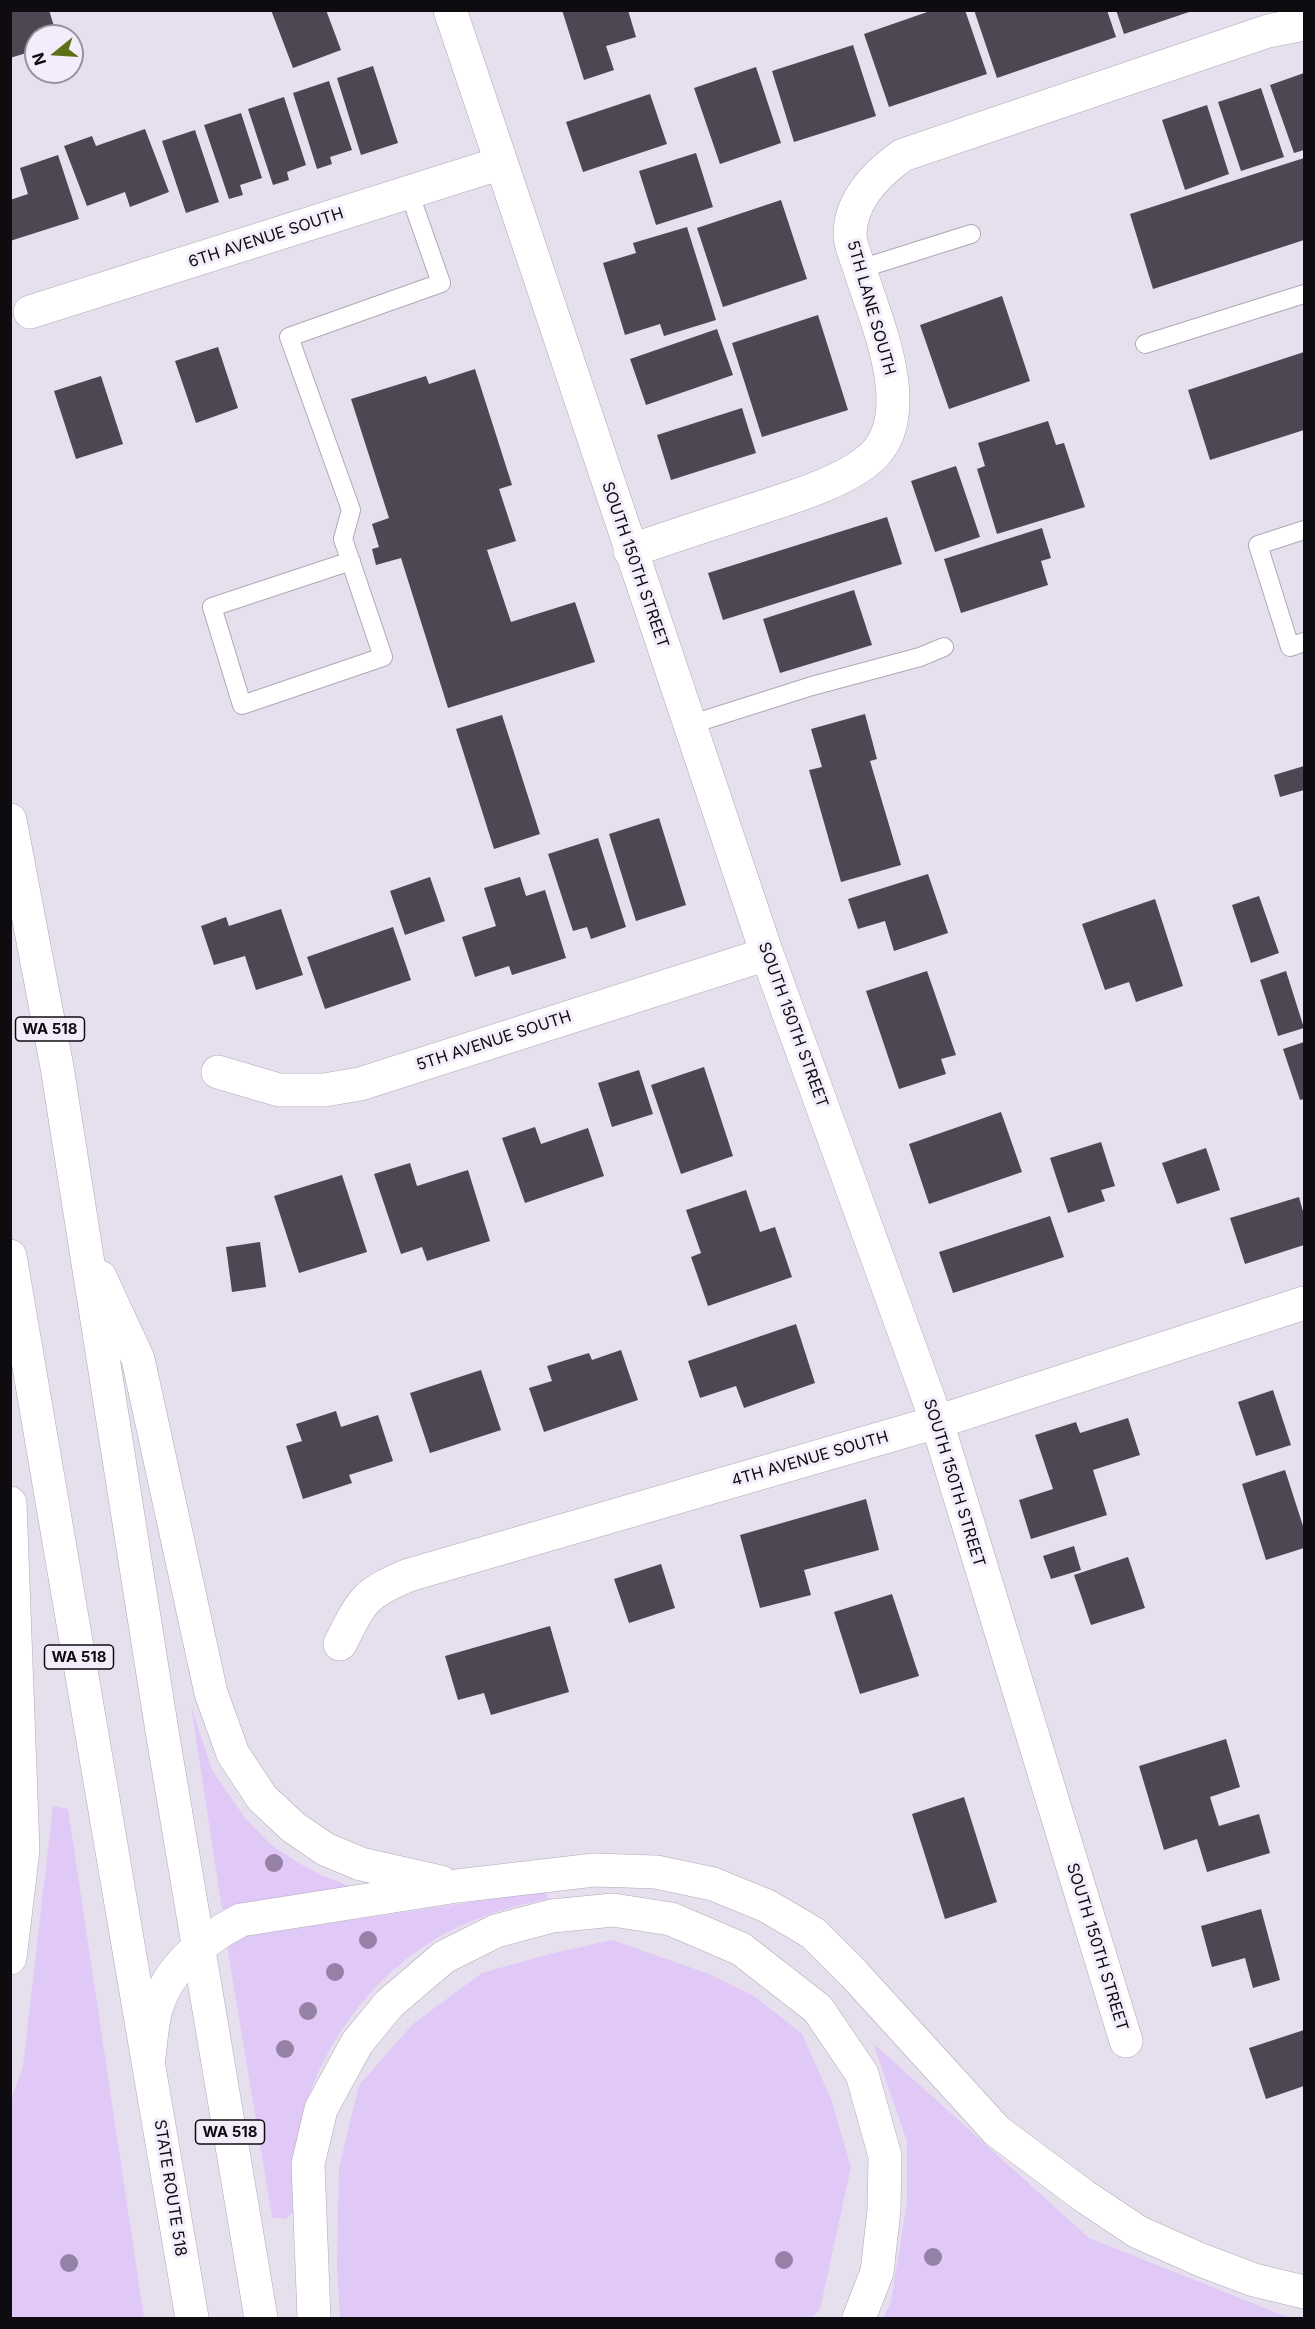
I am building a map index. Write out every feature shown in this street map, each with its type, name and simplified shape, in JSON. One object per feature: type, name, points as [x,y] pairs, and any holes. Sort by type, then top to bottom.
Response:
[{"type":"main road","name":"SOUTH 150TH STREET","points":[[450,10],[767,954],[937,1422],[1126,2041]]},
{"type":"main road","name":"5TH LANE SOUTH","points":[[630,551],[795,496],[852,472],[874,454],[887,435],[893,417],[891,372],[850,236],[855,210],[865,189],[880,171],[903,155],[1268,31],[1305,24]]},
{"type":"main road","name":"6TH AVENUE SOUTH","points":[[30,312],[501,163]]},
{"type":"main road","name":"WA 518","points":[[10,820],[57,1067],[83,1239],[261,2319]]},
{"type":"main road","name":"5TH AVENUE SOUTH","points":[[218,1072],[279,1090],[324,1090],[360,1084],[767,954]]},
{"type":"main road","points":[[83,1239],[138,1359],[211,1694],[233,1754],[262,1798],[293,1827],[325,1849],[361,1864],[458,1886]]},
{"type":"main road","name":"WA 518","points":[[10,1256],[149,2057]]},
{"type":"main road","name":"4TH AVENUE SOUTH","points":[[340,1644],[358,1608],[367,1597],[381,1587],[409,1575],[937,1422],[1305,1303]]},
{"type":"main road","points":[[10,1503],[23,1850],[10,1958]]},
{"type":"main road","points":[[149,2057],[156,2006],[165,1988],[199,1946],[216,1933],[241,1920],[458,1886],[594,1870],[656,1872],[713,1884],[767,1906],[813,1933],[853,1973],[997,2131],[1084,2196],[1138,2232],[1254,2280],[1305,2292]]},
{"type":"main road","points":[[314,2319],[308,2164],[321,2109],[357,2043],[389,2004],[444,1957],[496,1931],[552,1916],[613,1910],[671,1918],[741,1949],[818,2009],[862,2074],[885,2156],[884,2210],[877,2272],[859,2319]]},
{"type":"main road","name":"STATE ROUTE 518","points":[[149,2057],[192,2319]]},
{"type":"lane","points":[[351,561],[212,607],[242,705],[383,657],[344,539],[351,510],[289,337],[441,283],[409,192]]},
{"type":"lane","points":[[860,269],[971,234]]},
{"type":"lane","points":[[1145,344],[1305,294]]},
{"type":"lane","points":[[1305,530],[1258,544],[1290,647],[1305,642]]},
{"type":"lane","points":[[689,725],[812,686],[920,657],[944,647]]},
{"type":"shaded area","points":[[191,1706],[212,1770],[245,1818],[271,1845],[320,1875],[349,1886],[347,1892],[227,1911],[222,1909]]},
{"type":"shaded area","points":[[53,1806],[68,1809],[144,2318],[11,2318],[10,2103],[23,2066]]},
{"type":"shaded area","points":[[545,1891],[548,1899],[479,1918],[432,1941],[388,1975],[362,2003],[340,2033],[321,2066],[307,2101],[297,2138],[293,2175],[293,2213],[285,2219],[272,2217],[227,1945],[239,1937]]},
{"type":"shaded area","points":[[612,1940],[709,1974],[754,1996],[802,2034],[831,2099],[851,2167],[820,2309],[811,2318],[340,2318],[337,2266],[339,2168],[359,2085],[413,2024],[482,1973]]},
{"type":"shaded area","points":[[873,2043],[1089,2238],[1290,2318],[883,2318],[891,2302],[907,2202],[907,2141]]},
{"type":"building","points":[[10,10],[49,10],[53,24],[24,24],[24,54],[10,58]]},
{"type":"building","points":[[271,10],[326,10],[341,50],[293,68]]},
{"type":"building","points":[[562,10],[628,10],[636,37],[606,46],[614,70],[584,80]]},
{"type":"building","points":[[933,10],[965,10],[987,74],[889,107],[864,34]]},
{"type":"building","points":[[974,10],[1107,10],[1116,37],[997,78]]},
{"type":"building","points":[[1116,10],[1192,10],[1192,11],[1124,34]]},
{"type":"building","points":[[853,45],[876,116],[794,142],[772,71]]},
{"type":"building","points":[[373,66],[398,143],[361,155],[337,78]]},
{"type":"building","points":[[756,67],[781,143],[720,164],[694,88]]},
{"type":"building","points":[[1304,73],[1304,150],[1294,153],[1270,85]]},
{"type":"building","points":[[329,81],[352,150],[330,157],[332,164],[317,169],[293,93]]},
{"type":"building","points":[[1261,88],[1284,157],[1241,171],[1218,102]]},
{"type":"building","points":[[650,94],[667,144],[583,172],[566,122]]},
{"type":"building","points":[[284,97],[306,165],[287,172],[289,180],[273,185],[248,109]]},
{"type":"building","points":[[1207,105],[1229,174],[1185,190],[1162,120]]},
{"type":"building","points":[[241,113],[262,178],[240,185],[243,195],[229,199],[204,125]]},
{"type":"building","points":[[145,129],[169,192],[130,207],[125,192],[87,206],[64,146],[92,136],[96,146]]},
{"type":"building","points":[[195,130],[219,202],[186,213],[162,141]]},
{"type":"building","points":[[696,153],[713,207],[656,225],[639,171]]},
{"type":"building","points":[[58,155],[79,219],[10,241],[10,200],[28,194],[20,168]]},
{"type":"building","points":[[1304,158],[1304,240],[1153,289],[1130,214]]},
{"type":"building","points":[[781,200],[807,279],[723,307],[697,228]]},
{"type":"building","points":[[687,227],[716,320],[664,336],[660,324],[625,335],[603,263],[636,253],[633,243]]},
{"type":"building","points":[[1002,296],[1030,381],[949,409],[920,325]]},
{"type":"building","points":[[818,315],[848,410],[762,437],[732,343]]},
{"type":"building","points":[[717,329],[733,375],[646,405],[630,359]]},
{"type":"building","points":[[218,347],[238,408],[196,423],[175,361]]},
{"type":"building","points":[[1304,352],[1304,430],[1210,460],[1188,390]]},
{"type":"building","points":[[475,369],[512,485],[499,489],[516,541],[487,550],[511,622],[575,602],[595,662],[448,708],[401,558],[376,565],[372,549],[379,547],[372,524],[389,518],[351,399],[426,376],[429,384]]},
{"type":"building","points":[[101,376],[123,444],[76,459],[54,391]]},
{"type":"building","points":[[742,408],[756,453],[671,480],[657,435]]},
{"type":"building","points":[[1048,421],[1056,445],[1064,443],[1085,507],[997,534],[977,469],[985,466],[978,443]]},
{"type":"building","points":[[956,466],[980,537],[935,552],[911,481]]},
{"type":"building","points":[[887,517],[902,564],[723,620],[708,573]]},
{"type":"building","points":[[1042,528],[1051,558],[1041,561],[1048,585],[961,613],[944,559]]},
{"type":"building","points":[[854,590],[872,645],[780,673],[763,619]]},
{"type":"building","points":[[865,714],[877,759],[870,761],[901,865],[841,882],[809,770],[822,767],[811,729]]},
{"type":"building","points":[[502,715],[540,834],[494,849],[456,729]]},
{"type":"building","points":[[1304,766],[1304,790],[1280,797],[1274,775]]},
{"type":"building","points":[[659,818],[686,905],[636,921],[609,834]]},
{"type":"building","points":[[598,838],[626,927],[591,939],[587,927],[573,931],[548,854]]},
{"type":"building","points":[[928,874],[948,933],[894,951],[885,921],[858,929],[848,899]]},
{"type":"building","points":[[430,877],[445,921],[405,935],[390,891]]},
{"type":"building","points":[[520,877],[526,896],[545,890],[566,958],[512,975],[509,966],[475,977],[462,937],[496,926],[484,888]]},
{"type":"building","points":[[1259,896],[1279,953],[1251,963],[1232,905]]},
{"type":"building","points":[[1155,899],[1183,986],[1136,1002],[1129,982],[1105,990],[1082,924]]},
{"type":"building","points":[[281,909],[303,975],[256,990],[245,956],[214,965],[201,926],[226,917],[229,926]]},
{"type":"building","points":[[393,927],[411,980],[325,1009],[307,957]]},
{"type":"building","points":[[927,971],[956,1055],[941,1059],[946,1074],[899,1089],[866,991]]},
{"type":"building","points":[[1286,971],[1304,1028],[1278,1036],[1260,980]]},
{"type":"building","points":[[1304,1042],[1304,1099],[1300,1100],[1283,1049]]},
{"type":"building","points":[[704,1067],[733,1156],[681,1174],[651,1085]]},
{"type":"building","points":[[639,1070],[653,1114],[612,1127],[598,1083]]},
{"type":"building","points":[[1001,1112],[1022,1172],[929,1204],[909,1144]]},
{"type":"building","points":[[535,1127],[541,1144],[588,1128],[604,1176],[525,1203],[502,1138]]},
{"type":"building","points":[[1101,1142],[1115,1186],[1101,1190],[1105,1201],[1068,1213],[1050,1158]]},
{"type":"building","points":[[1206,1148],[1220,1190],[1177,1204],[1162,1163]]},
{"type":"building","points":[[410,1163],[417,1186],[468,1170],[490,1241],[427,1261],[422,1247],[401,1254],[374,1174]]},
{"type":"building","points":[[342,1175],[367,1252],[299,1273],[274,1196]]},
{"type":"building","points":[[746,1190],[760,1232],[775,1227],[792,1277],[708,1306],[691,1257],[701,1253],[686,1210]]},
{"type":"building","points":[[1299,1197],[1304,1215],[1304,1245],[1245,1264],[1230,1218]]},
{"type":"building","points":[[1050,1216],[1064,1257],[953,1293],[939,1252]]},
{"type":"building","points":[[260,1242],[266,1287],[232,1292],[226,1247]]},
{"type":"building","points":[[796,1324],[815,1383],[744,1408],[736,1386],[700,1398],[688,1361]]},
{"type":"building","points":[[621,1350],[638,1400],[544,1432],[529,1388],[552,1381],[547,1366],[589,1353],[592,1360]]},
{"type":"building","points":[[481,1370],[501,1430],[430,1453],[410,1393]]},
{"type":"building","points":[[1273,1390],[1291,1445],[1256,1456],[1238,1402]]},
{"type":"building","points":[[336,1411],[341,1427],[378,1415],[393,1461],[349,1475],[352,1483],[303,1499],[286,1446],[302,1441],[296,1424]]},
{"type":"building","points":[[1128,1418],[1140,1455],[1093,1470],[1107,1515],[1031,1539],[1019,1500],[1053,1489],[1035,1435],[1076,1422],[1080,1433]]},
{"type":"building","points":[[1285,1470],[1304,1529],[1304,1548],[1266,1560],[1242,1484]]},
{"type":"building","points":[[866,1499],[879,1550],[804,1570],[811,1595],[760,1608],[740,1535]]},
{"type":"building","points":[[1074,1546],[1081,1570],[1051,1579],[1043,1556]]},
{"type":"building","points":[[1128,1557],[1145,1608],[1091,1625],[1074,1575]]},
{"type":"building","points":[[661,1564],[675,1608],[629,1623],[614,1579]]},
{"type":"building","points":[[892,1594],[919,1676],[860,1694],[834,1612]]},
{"type":"building","points":[[550,1626],[569,1692],[491,1715],[484,1693],[458,1700],[445,1656]]},
{"type":"building","points":[[1226,1739],[1240,1787],[1210,1797],[1219,1826],[1259,1814],[1270,1853],[1207,1872],[1197,1839],[1164,1850],[1139,1766]]},
{"type":"building","points":[[964,1797],[997,1902],[945,1919],[912,1814]]},
{"type":"building","points":[[1261,1909],[1280,1980],[1253,1988],[1245,1958],[1212,1967],[1201,1926]]},
{"type":"building","points":[[1304,2030],[1304,2086],[1266,2099],[1249,2048]]}]
